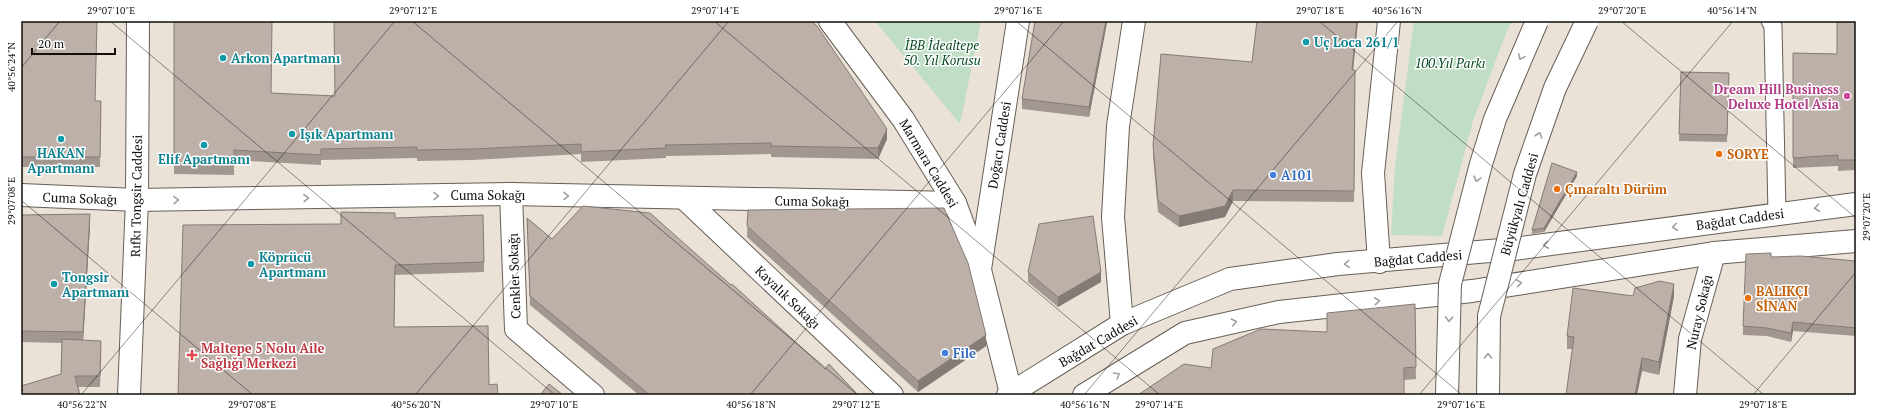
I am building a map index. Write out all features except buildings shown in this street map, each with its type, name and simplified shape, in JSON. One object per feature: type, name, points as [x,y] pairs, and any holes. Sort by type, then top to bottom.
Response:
[{"type":"main road","name":"Rıfkı Tongsir Caddesi","points":[[129,395],[137,200],[138,21]]},
{"type":"main road","name":"Marmara Caddesi","points":[[830,21],[903,119],[955,203],[980,270],[1010,394]]},
{"type":"main road","name":"Doğacı Caddesi","points":[[980,270],[1018,21]]},
{"type":"main road","points":[[1122,324],[1113,217],[1118,126],[1134,21]]},
{"type":"main road","points":[[1379,262],[1373,173],[1389,21]]},
{"type":"main road","points":[[1447,395],[1450,284],[1481,164],[1495,119],[1537,21]]},
{"type":"main road","name":"Büyükyalı Caddesi","points":[[1488,395],[1489,316],[1525,174],[1555,88],[1587,21]]},
{"type":"main road","name":"Cuma Sokağı","points":[[21,195],[137,200],[511,194],[685,199],[955,203]]},
{"type":"main road","name":"Cenkler Sokağı","points":[[511,194],[516,329],[593,395]]},
{"type":"main road","name":"Kayalık Sokağı","points":[[685,199],[892,395]]},
{"type":"main road","name":"Bağdat Caddesi","points":[[1010,394],[1122,324],[1230,279],[1338,264],[1379,262],[1513,249],[1856,204]]},
{"type":"main road","points":[[1084,395],[1185,333],[1279,312],[1472,291],[1714,253],[1856,241]]},
{"type":"main road","name":"Nuray Sokağı","points":[[1685,395],[1690,338],[1714,253]]},
{"type":"lane","points":[[1770,21],[1773,26],[1774,50],[1778,214]]},
{"type":"green space","name":"İBB İdealtepe 50. Yıl Korusu","points":[[875,21],[981,21],[960,124]]},
{"type":"green space","name":"100.Yıl Parkı","points":[[1414,21],[1512,21],[1506,33],[1473,121],[1442,236],[1391,235],[1395,166]]},
{"type":"place","name":"Uç Loca 261/1","points":[[1306,42]]},
{"type":"place","name":"Arkon Apartmanı","points":[[223,58]]},
{"type":"place","name":"Dream Hill Business Deluxe Hotel Asia","points":[[1847,96]]},
{"type":"place","name":"Işık Apartmanı","points":[[292,134]]},
{"type":"place","name":"HAKAN Apartmanı","points":[[61,139]]},
{"type":"place","name":"Elif Apartmanı","points":[[204,145]]},
{"type":"place","name":"SORYE","points":[[1719,154]]},
{"type":"place","name":"A101","points":[[1273,175]]},
{"type":"place","name":"Çınaraltı Dürüm","points":[[1557,189]]},
{"type":"place","name":"Köprücü Apartmanı","points":[[251,264]]},
{"type":"place","name":"Tongsir Apartmanı","points":[[54,284]]},
{"type":"place","name":"BALIKÇI SİNAN","points":[[1748,298]]},
{"type":"place","name":"File","points":[[945,353]]},
{"type":"place","name":"Maltepe 5 Nolu Aile Sağlığı Merkezi","points":[[192,355]]}]
